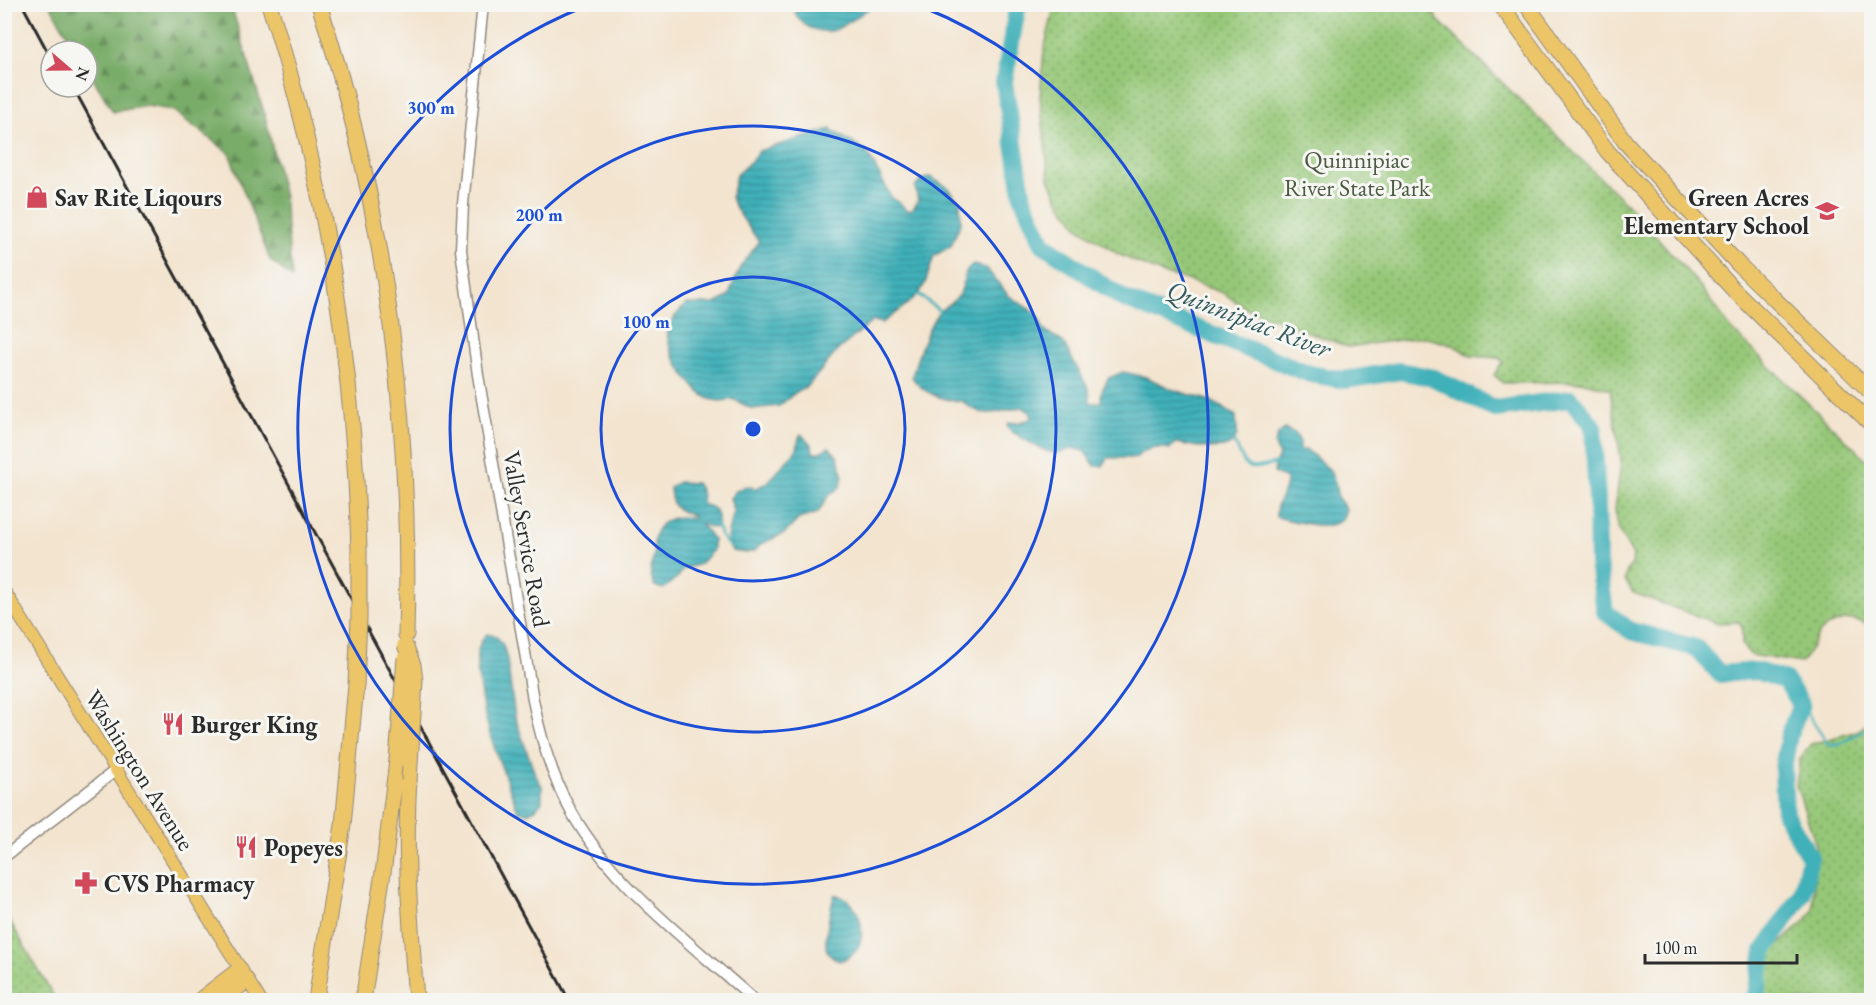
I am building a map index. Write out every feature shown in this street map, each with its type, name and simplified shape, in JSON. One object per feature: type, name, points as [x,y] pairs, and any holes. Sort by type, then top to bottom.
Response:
[{"type":"highway","points":[[268,4],[290,74],[307,141],[336,282],[353,420],[359,551],[356,685],[343,825],[316,1000]]},
{"type":"highway","points":[[319,4],[342,82],[377,238],[392,334],[404,471],[407,566],[406,640],[398,760],[386,856],[363,1000]]},
{"type":"highway","points":[[1500,4],[1608,152],[1732,288],[1872,425]]},
{"type":"highway","points":[[1526,4],[1626,143],[1739,265],[1872,393]]},
{"type":"highway","points":[[406,640],[415,681],[406,833],[416,1000]]},
{"type":"highway","points":[[200,1000],[244,975]]},
{"type":"highway","points":[[221,1000],[244,975]]},
{"type":"main road","name":"Washington Avenue","points":[[4,591],[9,610],[116,770],[260,1000]]},
{"type":"street","name":"Valley Service Road","points":[[483,4],[463,204],[461,258],[478,375],[533,700],[543,744],[554,775],[572,812],[610,867],[754,1000]]},
{"type":"street","points":[[4,857],[116,770]]},
{"type":"green space","points":[[50,5],[231,5],[265,116],[284,197],[292,278],[270,260],[229,153],[172,110],[147,106],[113,112],[99,88],[99,39],[70,39]]},
{"type":"green space","name":"Quinnipiac River State Park","points":[[1055,5],[1429,5],[1438,20],[1635,212],[1699,285],[1731,329],[1871,464],[1871,626],[1848,620],[1832,624],[1819,634],[1801,663],[1751,655],[1742,645],[1742,627],[1739,622],[1716,623],[1633,593],[1625,580],[1633,556],[1619,531],[1615,510],[1621,460],[1610,389],[1584,382],[1503,383],[1494,375],[1503,362],[1499,358],[1471,356],[1453,345],[1423,337],[1348,347],[1247,309],[1223,293],[1163,274],[1118,254],[1079,228],[1058,199],[1049,178],[1040,97],[1044,49]]},
{"type":"green space","points":[[1871,721],[1871,1000],[1757,1000],[1761,972],[1774,949],[1805,921],[1813,910],[1816,845],[1796,785],[1800,758],[1811,744],[1857,731]]},
{"type":"green space","points":[[5,913],[56,1000],[5,1000]]},
{"type":"water","points":[[799,4],[874,5],[841,27],[826,31],[815,30],[802,22],[795,13]]},
{"type":"water","points":[[830,129],[867,152],[892,198],[906,210],[912,210],[918,201],[915,187],[922,180],[930,177],[948,187],[960,203],[961,222],[951,246],[934,256],[925,284],[909,303],[882,323],[873,321],[838,350],[808,386],[779,406],[752,409],[733,399],[716,401],[710,399],[688,380],[681,369],[670,348],[668,330],[673,319],[686,304],[715,304],[728,297],[740,267],[759,242],[734,206],[731,197],[736,175],[759,151]]},
{"type":"water","points":[[973,265],[986,268],[1009,296],[1037,314],[1044,330],[1063,342],[1089,390],[1090,403],[1101,402],[1101,393],[1108,378],[1123,372],[1146,377],[1174,390],[1211,401],[1236,416],[1237,435],[1233,442],[1218,448],[1175,443],[1170,449],[1152,449],[1136,458],[1108,458],[1103,466],[1095,466],[1084,451],[1072,448],[1056,453],[1040,449],[1011,431],[1007,426],[1008,423],[1031,419],[1031,413],[1022,407],[998,413],[984,413],[962,401],[941,398],[921,388],[912,377],[927,334],[939,312],[958,296],[965,274]]},
{"type":"water","points":[[1285,429],[1295,433],[1300,442],[1299,450],[1307,450],[1330,470],[1338,498],[1346,509],[1339,522],[1314,525],[1276,517],[1286,479],[1274,473],[1279,456],[1275,441]]},
{"type":"water","points":[[801,434],[812,445],[813,453],[829,447],[838,457],[843,477],[840,487],[828,496],[818,513],[799,519],[785,533],[761,544],[755,551],[746,553],[732,551],[727,536],[733,513],[730,498],[737,490],[746,486],[756,488],[767,483],[797,449]]},
{"type":"water","points":[[678,482],[696,483],[701,491],[703,505],[716,511],[718,522],[714,528],[700,524],[713,540],[713,550],[700,564],[683,569],[679,576],[663,589],[654,586],[651,577],[656,533],[668,520],[680,517],[693,519],[694,517],[676,508],[672,502],[670,488]]},
{"type":"water","points":[[487,634],[497,637],[503,645],[515,717],[535,774],[542,786],[542,801],[536,809],[527,813],[518,811],[494,748],[481,699],[477,656],[480,645]]},
{"type":"water","points":[[835,894],[848,900],[854,907],[859,916],[862,935],[855,951],[839,961],[829,954],[826,947],[826,935]]},
{"type":"waterway","name":"Quinnipiac River","points":[[1018,4],[1004,82],[1023,199],[1043,244],[1122,298],[1310,374],[1345,380],[1400,371],[1434,378],[1495,409],[1571,399],[1593,426],[1598,563],[1605,612],[1631,631],[1696,648],[1720,674],[1757,671],[1786,681],[1801,704],[1789,735],[1783,769],[1785,814],[1810,857],[1802,894],[1764,951],[1755,1000]]},
{"type":"waterway","points":[[918,294],[940,311]]},
{"type":"waterway","points":[[1233,441],[1246,465],[1256,468],[1275,464]]},
{"type":"waterway","points":[[717,526],[729,546]]},
{"type":"waterway","points":[[1801,704],[1829,745],[1841,743],[1872,726]]},
{"type":"railway","points":[[22,4],[41,39]]},
{"type":"railway","points":[[80,99],[569,1000]]},
{"type":"place","name":"Sav Rite Liqours","points":[[37,197]]},
{"type":"place","name":"Green Acres Elementary School","points":[[1827,211]]},
{"type":"place","name":"Burger King","points":[[173,724]]},
{"type":"place","name":"Popeyes","points":[[246,847]]},
{"type":"place","name":"CVS Pharmacy","points":[[86,883]]}]
